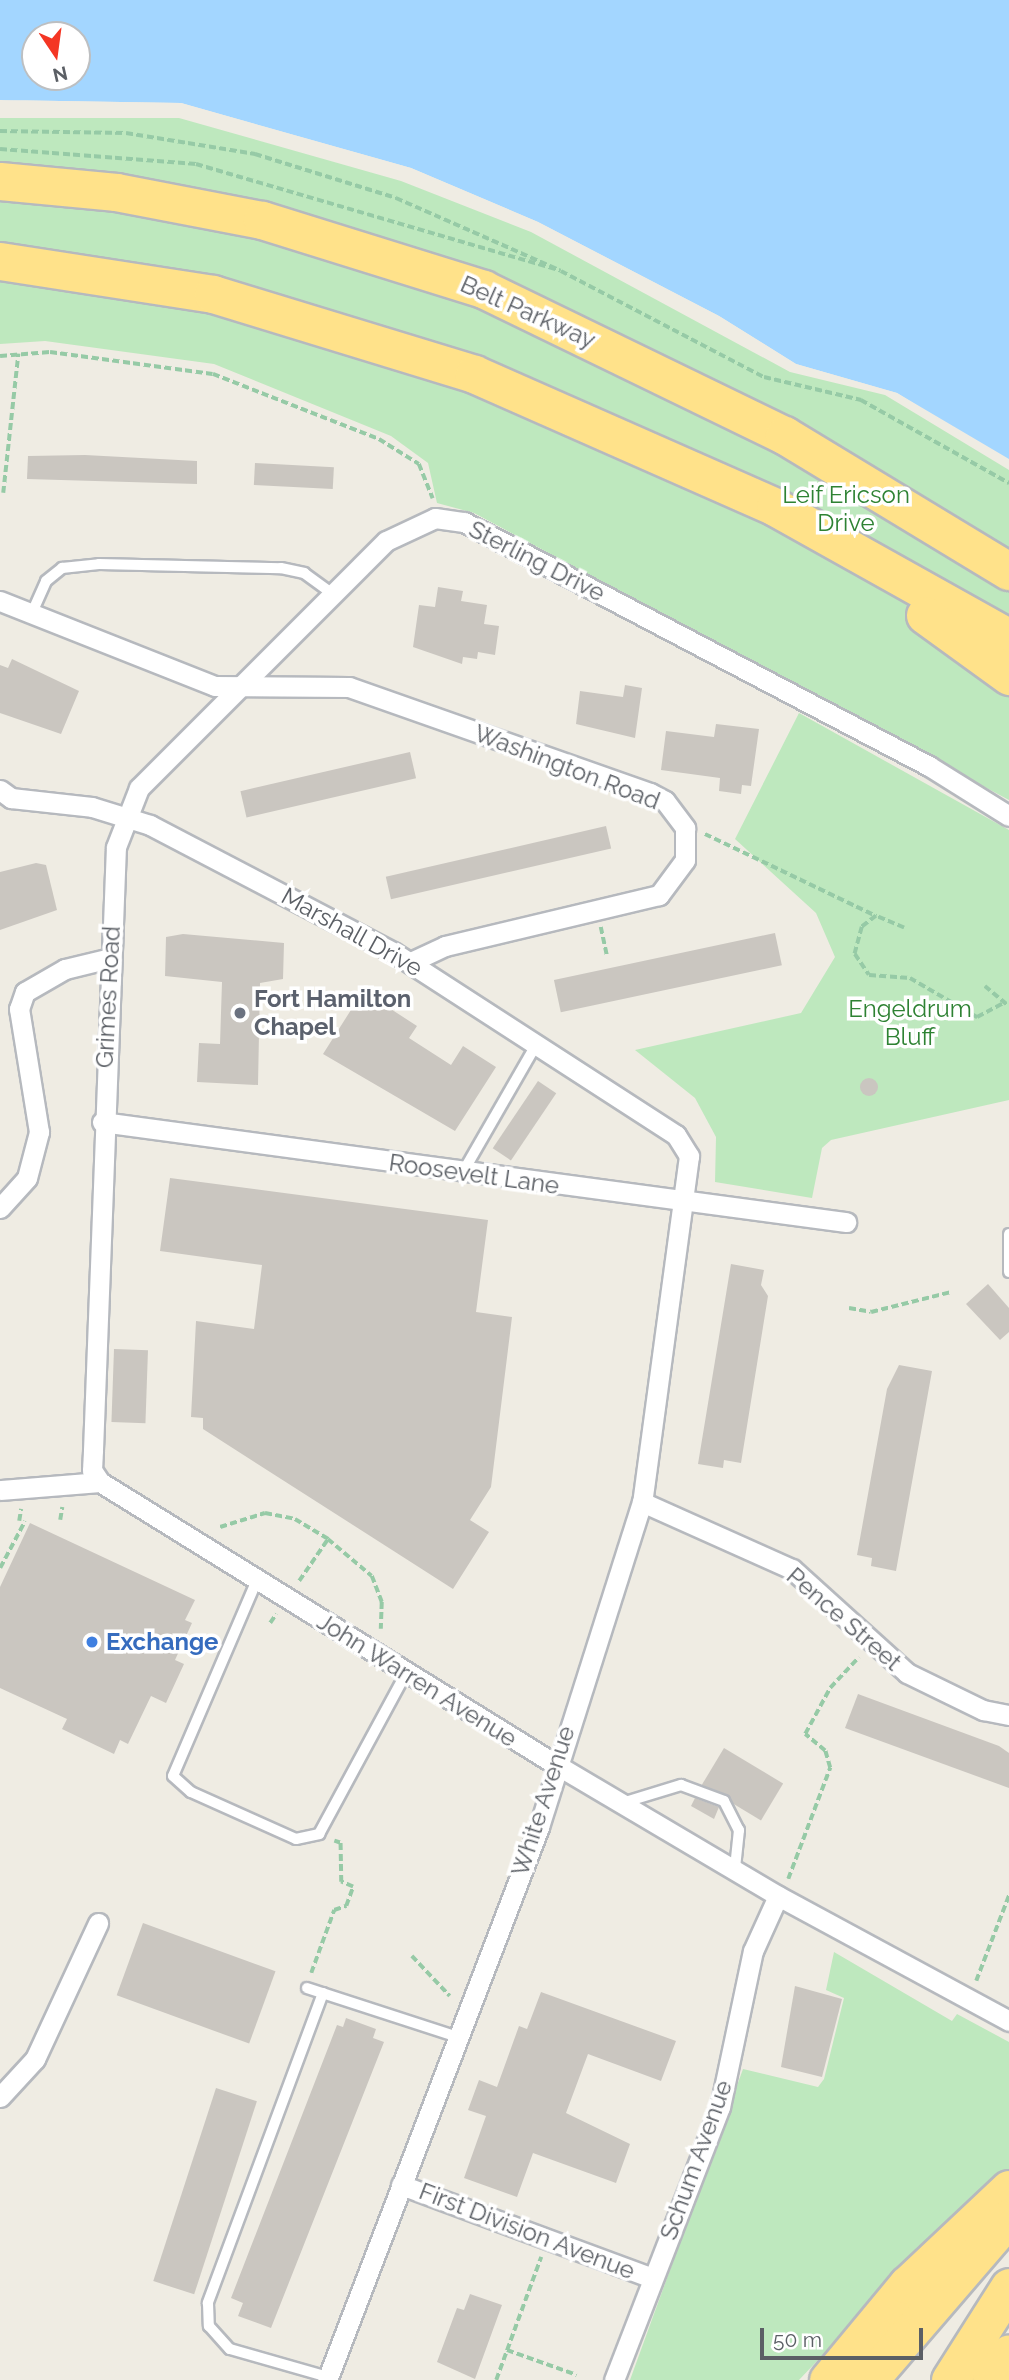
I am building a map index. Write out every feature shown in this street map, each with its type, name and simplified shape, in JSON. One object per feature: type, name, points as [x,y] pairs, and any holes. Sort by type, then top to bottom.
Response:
[{"type":"highway","name":"Belt Parkway","points":[[0,181],[116,192],[262,220],[392,257],[528,309],[784,435],[1009,571]]},
{"type":"highway","points":[[0,261],[106,274],[265,308],[474,374],[575,415],[775,507],[1009,638]]},
{"type":"highway","points":[[528,309],[665,358],[807,428],[1009,542]]},
{"type":"highway","points":[[575,415],[795,532],[1009,676]]},
{"type":"highway","points":[[828,2380],[907,2285],[1009,2189]]},
{"type":"highway","points":[[869,2380],[1007,2231]]},
{"type":"highway","points":[[899,2380],[1007,2231]]},
{"type":"highway","points":[[950,2380],[1009,2287]]},
{"type":"highway","points":[[991,2380],[1009,2353]]},
{"type":"street","name":"Sterling Drive","points":[[332,593],[386,541],[435,518],[476,529],[929,766],[1009,816]]},
{"type":"street","name":"Grimes Road","points":[[100,1482],[92,1470],[102,1122],[116,847],[139,788],[332,593]]},
{"type":"street","points":[[0,601],[30,617],[236,690]]},
{"type":"street","name":"Washington Road","points":[[236,690],[349,687],[650,793],[678,815],[685,860],[659,895],[444,946],[411,962]]},
{"type":"street","name":"Marshall Drive","points":[[4,798],[126,816],[411,962],[685,1144],[691,1169],[686,1203]]},
{"type":"street","points":[[0,1208],[27,1178],[40,1132],[19,1009],[25,992],[42,978],[110,958]]},
{"type":"street","name":"Roosevelt Lane","points":[[102,1122],[686,1203],[846,1222]]},
{"type":"street","name":"White Avenue","points":[[328,2379],[456,2036],[541,1820],[555,1764],[642,1502],[686,1203]]},
{"type":"street","points":[[0,1490],[100,1482]]},
{"type":"street","name":"John Warren Avenue","points":[[100,1482],[405,1675],[555,1764],[735,1868],[778,1896],[1009,2021]]},
{"type":"street","name":"Pence Street","points":[[642,1502],[792,1569],[870,1646],[941,1692],[1009,1715]]},
{"type":"street","name":"Schum Avenue","points":[[614,2380],[720,2107],[753,1951],[778,1896]]},
{"type":"street","points":[[0,2097],[35,2059],[98,1923]]},
{"type":"street","name":"First Division Avenue","points":[[401,2185],[652,2278]]},
{"type":"lane","points":[[30,617],[46,581],[62,568],[99,564],[281,568],[304,573],[332,593]]},
{"type":"lane","points":[[463,1173],[536,1045]]},
{"type":"lane","points":[[1009,1234],[1009,1272]]},
{"type":"lane","points":[[257,1580],[173,1776],[191,1793],[296,1839],[319,1834],[405,1675]]},
{"type":"lane","points":[[622,1803],[681,1785],[724,1801],[739,1830],[735,1868]]},
{"type":"lane","points":[[307,1987],[456,2036]]},
{"type":"lane","points":[[323,1993],[208,2303],[209,2326],[230,2348],[328,2379]]},
{"type":"path","points":[[0,131],[126,133],[255,154],[396,198],[561,271],[764,377],[861,400],[1009,483]]},
{"type":"path","points":[[0,356],[18,354],[129,359],[213,374],[340,421],[419,464],[431,486],[435,518]]},
{"type":"path","points":[[3,493],[18,354]]},
{"type":"path","points":[[694,829],[904,928]]},
{"type":"path","points":[[876,916],[855,940],[855,954],[869,975],[910,978],[976,1017],[1007,1004],[985,986]]},
{"type":"path","points":[[599,920],[607,956]]},
{"type":"path","points":[[849,1308],[871,1312],[951,1292]]},
{"type":"path","points":[[19,1521],[21,1507],[33,1507]]},
{"type":"path","points":[[56,1508],[64,1507],[60,1520]]},
{"type":"path","points":[[220,1527],[265,1513],[295,1519],[328,1539],[372,1576],[382,1602],[381,1629]]},
{"type":"path","points":[[0,1568],[25,1521]]},
{"type":"path","points":[[296,1586],[328,1539]]},
{"type":"path","points":[[788,1879],[830,1768],[825,1751],[805,1734],[830,1689],[870,1646]]},
{"type":"path","points":[[319,1834],[340,1843],[341,1882],[353,1887],[346,1906],[334,1910],[312,1963],[310,1972],[322,1980]]},
{"type":"path","points":[[973,1989],[1009,1895]]},
{"type":"path","points":[[412,1956],[450,1996]]},
{"type":"path","points":[[496,2380],[548,2239]]},
{"type":"path","points":[[507,2350],[577,2375]]},
{"type":"green space","name":"Leif Ericson Drive","points":[[0,118],[179,118],[401,181],[531,232],[790,372],[885,395],[1009,470],[1009,800],[474,513],[437,503],[428,463],[391,436],[214,364],[45,341],[0,344]]},
{"type":"green space","name":"Engeldrum Bluff","points":[[799,713],[1009,830],[1009,1100],[831,1140],[822,1148],[812,1198],[715,1182],[716,1137],[695,1098],[635,1050],[801,1013],[835,957],[816,913],[735,839]]},
{"type":"green space","points":[[834,1952],[952,2021],[957,2014],[1009,2042],[1009,2178],[914,2259],[799,2380],[630,2380],[743,2069],[818,2087],[824,2079],[844,1998],[826,1990]]},
{"type":"water","points":[[0,0],[1009,0],[1009,459],[897,393],[796,364],[719,316],[538,222],[411,168],[181,103],[0,100]]},
{"type":"pier","points":[[0,100],[181,103],[411,168],[538,222],[719,316],[796,364],[897,393],[1009,463],[896,396],[795,367],[717,319],[537,226],[410,171],[180,107]]},
{"type":"building","points":[[85,455],[197,461],[197,484],[27,479],[28,456]]},
{"type":"building","points":[[255,463],[334,467],[333,489],[254,485]]},
{"type":"building","points":[[438,587],[463,591],[461,601],[487,605],[484,624],[499,626],[495,655],[478,652],[477,659],[463,657],[462,664],[413,647],[419,605],[435,607]]},
{"type":"building","points":[[12,659],[79,691],[61,734],[0,713],[0,665],[8,668]]},
{"type":"building","points":[[625,685],[642,688],[635,738],[576,724],[580,691],[623,697]]},
{"type":"building","points":[[716,724],[759,729],[751,786],[742,785],[741,794],[719,791],[720,778],[661,770],[666,731],[714,737]]},
{"type":"building","points":[[410,752],[416,778],[247,817],[240,791]]},
{"type":"building","points":[[606,826],[611,848],[391,899],[386,877]]},
{"type":"building","points":[[36,863],[46,865],[57,910],[0,930],[0,872]]},
{"type":"building","points":[[775,933],[782,965],[561,1012],[554,980]]},
{"type":"building","name":"Fort Hamilton Chapel","points":[[183,934],[284,943],[283,979],[260,983],[258,1085],[197,1082],[199,1043],[220,1044],[222,982],[165,976],[166,937]]},
{"type":"building","points":[[363,991],[417,1026],[409,1038],[451,1065],[463,1046],[496,1067],[455,1131],[323,1054]]},
{"type":"building","points":[[869,1078],[875,1081],[878,1087],[875,1093],[869,1096],[863,1093],[860,1087],[863,1081]]},
{"type":"building","points":[[538,1081],[556,1093],[511,1160],[493,1148]]},
{"type":"building","points":[[170,1178],[488,1220],[476,1312],[512,1317],[491,1487],[470,1520],[489,1532],[453,1589],[203,1429],[203,1418],[191,1417],[196,1321],[254,1329],[262,1265],[160,1251]]},
{"type":"building","points":[[731,1264],[764,1270],[761,1285],[768,1296],[741,1463],[724,1460],[723,1468],[698,1464]]},
{"type":"building","points":[[988,1284],[1009,1308],[1009,1332],[1000,1340],[966,1304]]},
{"type":"building","points":[[114,1349],[148,1350],[145,1423],[111,1422]]},
{"type":"building","points":[[899,1365],[932,1371],[896,1571],[871,1566],[872,1558],[857,1555],[887,1389]]},
{"type":"building","name":"Exchange","points":[[30,1523],[195,1600],[185,1620],[192,1623],[175,1660],[184,1664],[166,1703],[151,1696],[128,1744],[120,1740],[114,1754],[62,1729],[67,1719],[0,1688],[0,1587]]},
{"type":"building","points":[[858,1694],[999,1746],[1009,1753],[1009,1788],[845,1728]]},
{"type":"building","points":[[724,1748],[783,1784],[761,1820],[702,1785]]},
{"type":"building","points":[[695,1798],[719,1807],[714,1819],[691,1806]]},
{"type":"building","points":[[143,1923],[275,1971],[249,2044],[117,1995]]},
{"type":"building","points":[[795,1986],[842,1999],[822,2077],[781,2067]]},
{"type":"building","points":[[541,1992],[676,2041],[661,2081],[588,2054],[566,2113],[630,2144],[616,2183],[533,2153],[517,2197],[464,2178],[486,2116],[468,2110],[479,2080],[497,2087],[519,2026],[527,2029]]},
{"type":"building","points":[[346,2018],[376,2029],[373,2038],[384,2042],[271,2328],[238,2316],[243,2303],[231,2298],[337,2025],[343,2027]]},
{"type":"building","points":[[216,2088],[257,2101],[194,2294],[153,2281]]},
{"type":"building","points":[[470,2294],[502,2305],[475,2379],[437,2362],[457,2308],[464,2310]]},
{"type":"place","name":"Fort Hamilton Chapel","points":[[240,1013]]},
{"type":"place","name":"Exchange","points":[[92,1642]]}]
